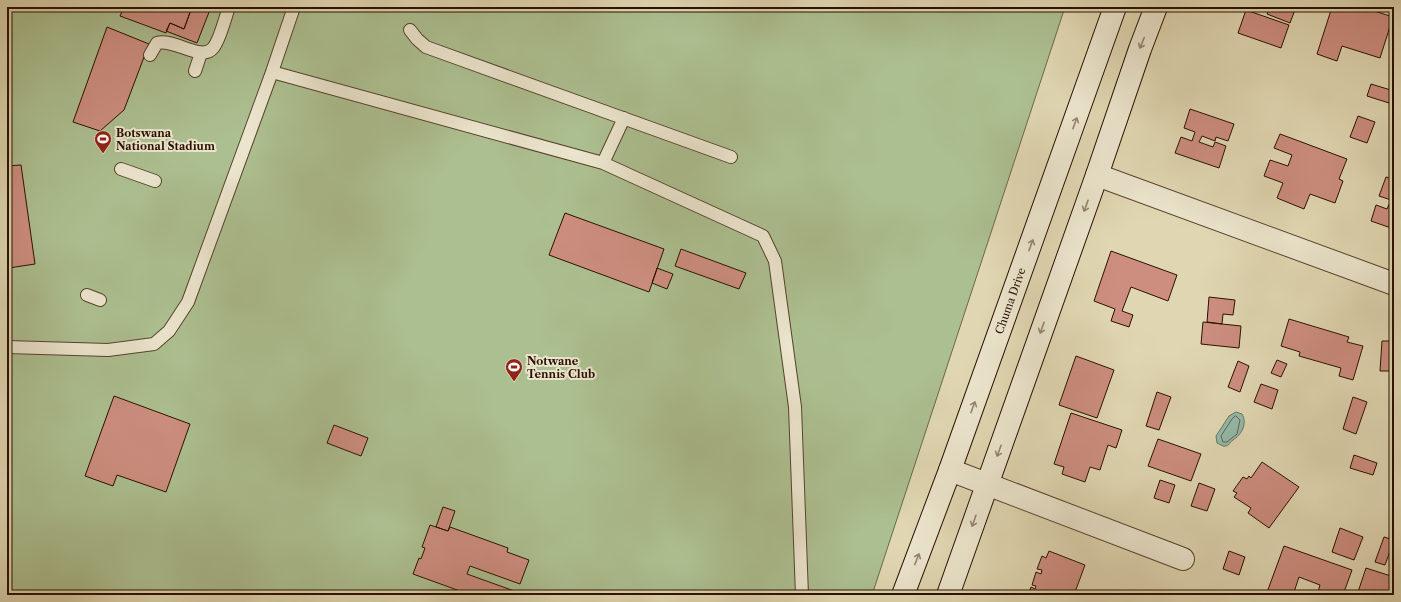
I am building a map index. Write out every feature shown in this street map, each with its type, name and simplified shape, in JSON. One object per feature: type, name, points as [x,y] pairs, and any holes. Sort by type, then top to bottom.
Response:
[{"type":"main road","name":"Chuma Drive","points":[[903,595],[950,470],[1115,7]]},
{"type":"main road","points":[[948,595],[1156,7]]},
{"type":"main road","points":[[1097,176],[1394,284]]},
{"type":"main road","points":[[950,470],[1183,559]]},
{"type":"lane","points":[[150,55],[157,43],[167,41],[201,53],[209,52],[215,46],[229,7]]},
{"type":"lane","points":[[7,347],[108,350],[136,348],[154,344],[170,331],[188,302],[272,72],[294,7]]},
{"type":"lane","points":[[410,30],[426,47],[732,157]]},
{"type":"lane","points":[[195,71],[201,53]]},
{"type":"lane","points":[[272,72],[603,163],[763,236],[775,261],[795,407],[802,595]]},
{"type":"lane","points":[[603,163],[624,118]]},
{"type":"lane","points":[[121,169],[155,181]]},
{"type":"lane","points":[[87,295],[100,300]]},
{"type":"shaded area","points":[[7,7],[1065,7],[872,595],[7,595]]},
{"type":"water","points":[[1236,412],[1242,414],[1244,418],[1243,429],[1227,446],[1223,446],[1217,443],[1216,436],[1229,416]]},
{"type":"building","points":[[124,7],[192,7],[184,29],[170,23],[166,33],[120,16]]},
{"type":"building","points":[[192,7],[211,7],[197,43],[166,31],[170,23],[184,29]]},
{"type":"building","points":[[1270,7],[1296,7],[1290,23],[1267,14]]},
{"type":"building","points":[[1332,7],[1362,7],[1393,17],[1380,58],[1342,46],[1337,61],[1317,54]]},
{"type":"building","points":[[1246,10],[1289,25],[1281,48],[1238,33]]},
{"type":"building","points":[[107,27],[149,44],[124,110],[100,131],[73,122]]},
{"type":"building","points":[[1371,84],[1394,91],[1389,103],[1367,96]]},
{"type":"building","points":[[1190,109],[1234,124],[1228,141],[1216,137],[1215,141],[1202,136],[1199,142],[1213,147],[1215,142],[1226,146],[1219,168],[1175,153],[1181,137],[1192,141],[1195,132],[1184,128]]},
{"type":"building","points":[[1358,116],[1375,122],[1367,143],[1350,137]]},
{"type":"building","points":[[1280,134],[1347,159],[1339,179],[1343,181],[1335,203],[1310,194],[1304,209],[1277,198],[1283,183],[1264,176],[1270,160],[1288,166],[1292,155],[1274,148]]},
{"type":"building","points":[[21,165],[35,264],[9,268],[10,280],[7,280],[7,166]]},
{"type":"building","points":[[1386,177],[1394,179],[1394,229],[1371,221],[1376,205],[1387,209],[1391,200],[1379,196]]},
{"type":"building","points":[[565,213],[664,249],[649,292],[549,255]]},
{"type":"building","points":[[681,249],[746,273],[739,289],[675,266]]},
{"type":"building","points":[[1111,251],[1177,275],[1168,301],[1131,287],[1122,311],[1133,315],[1129,327],[1111,321],[1115,309],[1094,301]]},
{"type":"building","points":[[657,268],[673,274],[667,289],[652,283]]},
{"type":"building","points":[[1209,297],[1235,300],[1233,315],[1223,314],[1222,324],[1207,322]]},
{"type":"building","points":[[1289,319],[1349,337],[1347,342],[1363,346],[1353,380],[1339,376],[1341,368],[1299,356],[1300,352],[1281,346]]},
{"type":"building","points":[[1203,322],[1241,326],[1239,348],[1201,344]]},
{"type":"building","points":[[1382,341],[1394,341],[1394,371],[1380,371]]},
{"type":"building","points":[[1076,356],[1114,370],[1097,418],[1059,405]]},
{"type":"building","points":[[1277,360],[1287,364],[1281,377],[1271,373]]},
{"type":"building","points":[[1238,361],[1249,366],[1240,392],[1228,387]]},
{"type":"building","points":[[1261,384],[1278,390],[1272,409],[1254,402]]},
{"type":"building","points":[[1157,392],[1171,397],[1159,430],[1146,426]]},
{"type":"building","points":[[114,396],[190,424],[166,492],[117,475],[113,486],[85,476]]},
{"type":"building","points":[[1353,397],[1367,402],[1356,434],[1343,429]]},
{"type":"building","points":[[1071,413],[1122,430],[1116,448],[1108,445],[1100,470],[1090,467],[1085,482],[1062,474],[1064,467],[1054,464]]},
{"type":"building","points":[[334,425],[368,438],[361,456],[327,443]]},
{"type":"building","points":[[1158,439],[1201,454],[1191,481],[1148,466]]},
{"type":"building","points":[[1354,455],[1377,463],[1373,475],[1350,468]]},
{"type":"building","points":[[1262,462],[1299,487],[1269,528],[1248,513],[1251,508],[1234,497],[1237,493],[1233,491],[1243,477],[1247,479],[1249,476],[1251,478]]},
{"type":"building","points":[[1160,480],[1175,485],[1169,503],[1154,498]]},
{"type":"building","points":[[1199,483],[1215,489],[1207,511],[1191,506]]},
{"type":"building","points":[[443,507],[455,511],[448,531],[436,527]]},
{"type":"building","points":[[430,525],[448,531],[450,527],[508,548],[507,552],[529,560],[520,584],[470,566],[467,574],[517,592],[516,595],[471,595],[413,574],[419,558],[421,559],[425,548],[422,547]]},
{"type":"building","points":[[1340,528],[1363,537],[1354,560],[1332,552]]},
{"type":"building","points":[[1384,537],[1394,540],[1385,565],[1375,562]]},
{"type":"building","points":[[1284,546],[1352,570],[1343,595],[1317,595],[1320,585],[1299,577],[1293,595],[1266,595]]},
{"type":"building","points":[[1049,551],[1085,565],[1074,595],[1028,595],[1031,587],[1035,589],[1036,586],[1032,585],[1036,572],[1041,574],[1042,570],[1037,569],[1042,556],[1046,558]]},
{"type":"building","points":[[1229,551],[1245,557],[1239,575],[1223,569]]},
{"type":"building","points":[[1366,568],[1394,577],[1394,595],[1357,595]]},
{"type":"place","name":"Botswana National Stadium","points":[[103,154]]},
{"type":"place","name":"Notwane Tennis Club","points":[[514,382]]}]
